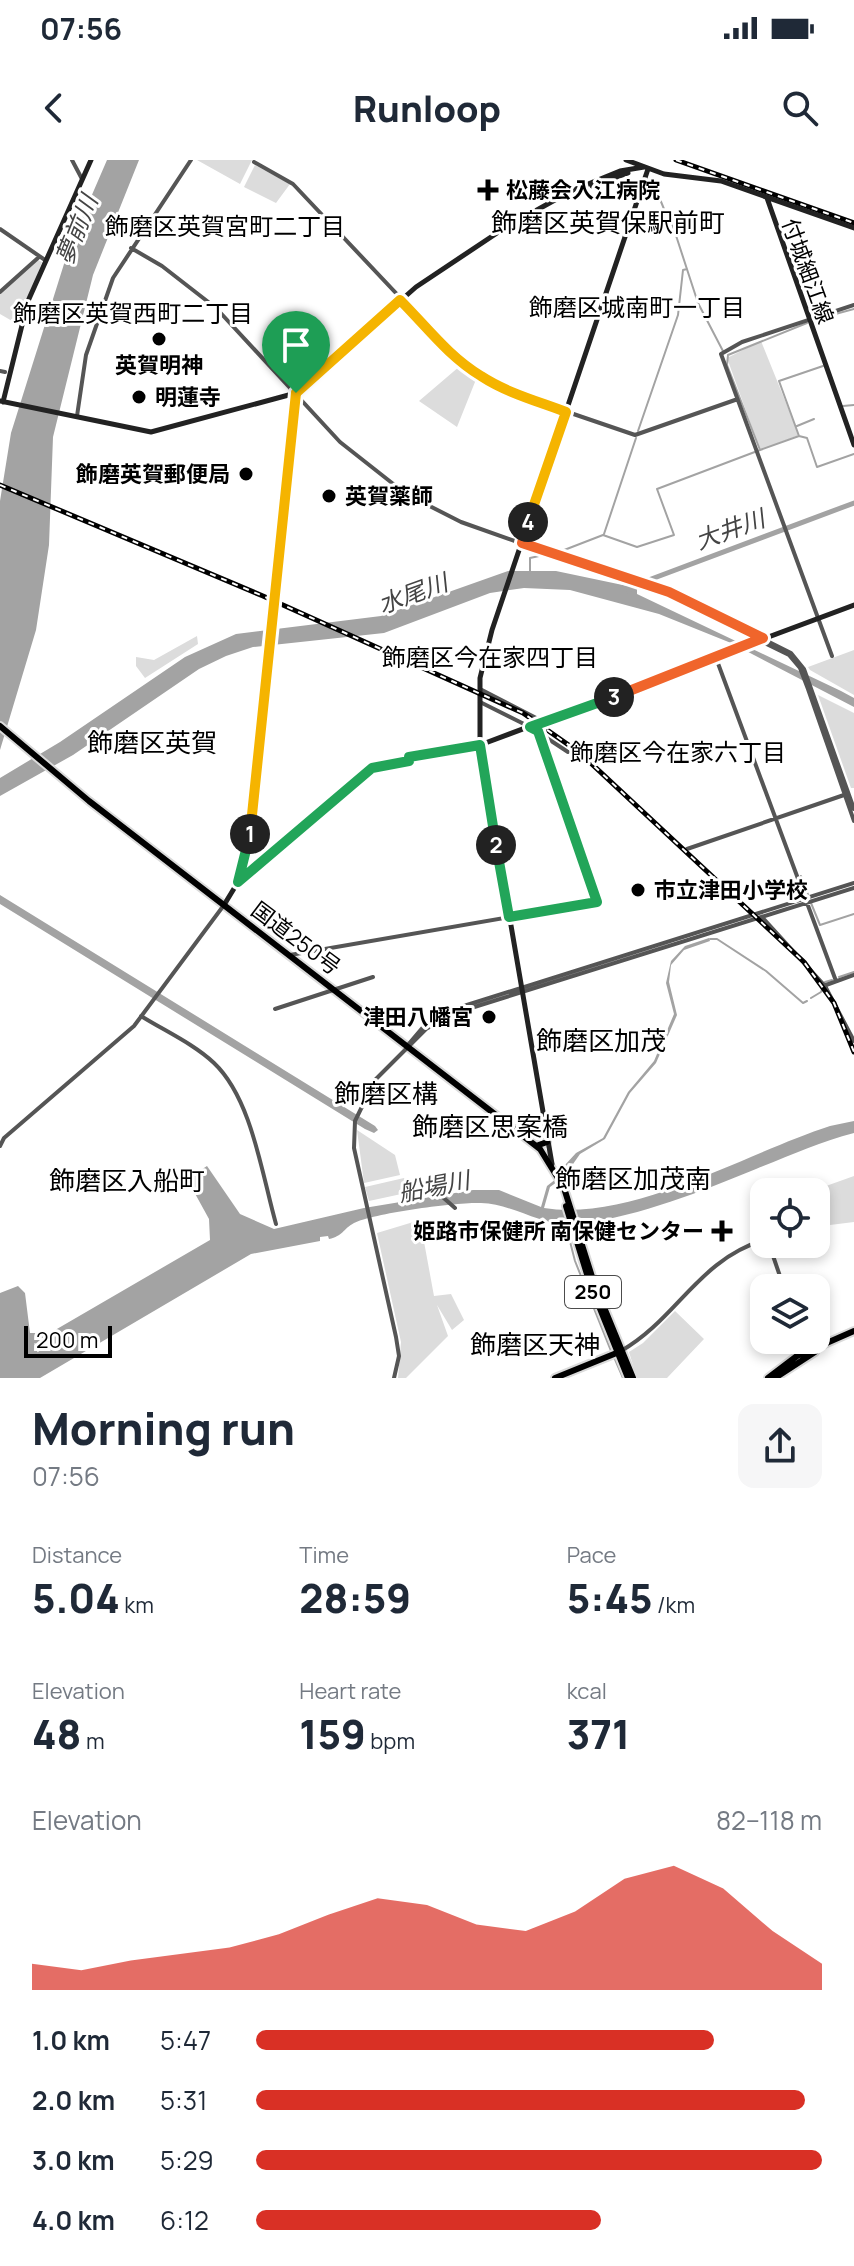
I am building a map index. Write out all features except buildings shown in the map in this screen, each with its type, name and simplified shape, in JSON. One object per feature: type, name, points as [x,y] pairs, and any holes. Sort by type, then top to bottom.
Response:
[{"type":"main road","points":[[91,160],[42,258],[21,324],[3,402],[157,432],[296,393],[400,300],[521,217],[620,171],[625,167],[625,160],[671,175],[710,178],[854,228]]},
{"type":"main road","points":[[620,171],[646,168]]},
{"type":"main road","points":[[568,193],[646,168]]},
{"type":"main road","points":[[551,1167],[480,745],[480,689],[485,653],[646,168]]},
{"type":"main road","name":"付城細江線","points":[[767,198],[854,445]]},
{"type":"main road","points":[[224,905],[238,882],[372,768],[409,761],[409,757],[480,745],[854,605]]},
{"type":"main road","name":"国道250号","points":[[0,726],[224,905],[536,1146],[561,1186],[616,1353],[630,1378]]},
{"type":"main road","points":[[536,1146],[547,1142]]},
{"type":"main road","points":[[830,1342],[851,1332]]},
{"type":"main road","points":[[555,1378],[616,1353]]},
{"type":"main road","points":[[768,1378],[806,1354]]},
{"type":"main road","points":[[775,1378],[806,1354]]},
{"type":"street","points":[[72,160],[82,180]]},
{"type":"street","points":[[76,418],[86,355],[113,278],[191,160]]},
{"type":"street","points":[[254,162],[293,184],[442,344],[481,376],[512,393],[635,435],[735,400]]},
{"type":"street","points":[[0,229],[42,258],[0,292]]},
{"type":"street","points":[[131,248],[201,295],[351,452],[390,484],[440,512],[669,592],[758,640],[791,653],[802,668],[854,809]]},
{"type":"street","points":[[832,656],[722,360],[724,350],[809,318],[854,305]]},
{"type":"street","points":[[238,882],[247,852],[296,393]]},
{"type":"street","points":[[716,658],[836,981]]},
{"type":"street","points":[[810,688],[854,821]]},
{"type":"street","points":[[480,689],[544,722]]},
{"type":"street","points":[[479,701],[538,731],[568,752]]},
{"type":"street","points":[[289,955],[597,902],[538,731]]},
{"type":"street","points":[[687,849],[845,795]]},
{"type":"street","points":[[394,1378],[399,1356],[354,1148],[355,1121],[364,1095],[424,1026],[440,1016],[854,886]]},
{"type":"street","points":[[521,990],[806,901]]},
{"type":"street","points":[[0,1146],[4,1138],[141,1016],[224,905]]},
{"type":"street","points":[[762,917],[825,986],[854,1041]]},
{"type":"street","points":[[825,986],[854,975]]},
{"type":"street","points":[[275,1009],[373,977]]},
{"type":"street","points":[[141,1016],[208,1058],[230,1081],[240,1101],[276,1224]]},
{"type":"street","points":[[437,1192],[455,1208]]},
{"type":"street","points":[[616,1353],[642,1337],[722,1258],[750,1246]]},
{"type":"shaded area","points":[[197,160],[252,160],[240,184]]},
{"type":"shaded area","points":[[255,165],[290,184],[276,203],[244,187]]},
{"type":"shaded area","points":[[38,260],[42,262],[19,325],[0,314],[0,293]]},
{"type":"shaded area","points":[[761,341],[799,435],[760,450],[727,358]]},
{"type":"shaded area","points":[[460,366],[477,377],[457,427],[419,401]]},
{"type":"shaded area","points":[[197,636],[198,644],[145,678],[136,666],[136,657],[154,660]]},
{"type":"shaded area","points":[[854,650],[854,695],[808,667]]},
{"type":"shaded area","points":[[818,695],[854,713],[854,788],[851,788]]},
{"type":"shaded area","points":[[357,1130],[395,1155],[400,1175],[364,1183]]},
{"type":"shaded area","points":[[854,1176],[854,1222],[830,1225],[830,1185]]},
{"type":"shaded area","points":[[404,1178],[411,1185],[406,1193],[369,1201],[365,1187]]},
{"type":"shaded area","points":[[420,1220],[434,1296],[451,1294],[464,1320],[452,1330],[437,1305],[448,1336],[406,1378],[398,1378],[401,1342],[377,1233]]},
{"type":"shaded area","points":[[675,1311],[704,1339],[667,1378],[637,1378],[629,1352],[643,1343]]},
{"type":"water","name":"夢前川","points":[[107,160],[139,160],[93,275],[53,437],[49,545],[36,630],[0,750],[0,501],[11,433],[69,248]]},
{"type":"water","points":[[508,571],[556,571],[637,588],[637,594],[854,698],[854,707],[731,643],[659,614],[570,590],[524,588],[490,593],[384,633],[253,647],[226,656],[199,669],[73,755],[0,796],[0,778],[60,742],[185,657],[236,634],[381,616]]},
{"type":"water","points":[[0,895],[378,1130],[374,1133],[365,1129],[0,904]]},
{"type":"water","points":[[709,938],[710,941],[684,950],[671,965],[669,982],[677,1015],[656,1063],[630,1093],[605,1139],[580,1154],[564,1177],[550,1187],[544,1208],[578,1210],[614,1205],[689,1182],[830,1126],[854,1121],[854,1133],[670,1202],[581,1224],[556,1223],[481,1203],[416,1209],[364,1219],[334,1238],[320,1237],[320,1241],[251,1254],[40,1378],[0,1378],[0,1293],[18,1286],[25,1293],[30,1333],[50,1333],[210,1240],[209,1219],[187,1179],[207,1166],[240,1214],[274,1229],[364,1208],[473,1190],[499,1190],[541,1207],[547,1186],[561,1175],[576,1153],[603,1138],[628,1092],[654,1061],[674,1014],[666,983],[671,961],[685,946]]},
{"type":"waterway","points":[[655,187],[664,209]]},
{"type":"waterway","points":[[669,214],[698,303],[724,353]]},
{"type":"waterway","points":[[638,431],[678,315],[683,270],[687,269]]},
{"type":"waterway","points":[[817,319],[854,309]]},
{"type":"waterway","points":[[559,552],[603,535],[637,547],[674,535],[657,489],[760,450],[727,365],[728,355],[807,323]]},
{"type":"waterway","points":[[760,450],[799,436],[779,381],[823,366]]},
{"type":"waterway","points":[[843,406],[854,405]]},
{"type":"waterway","points":[[797,426],[814,419]]},
{"type":"waterway","points":[[799,436],[807,438],[817,467],[854,454]]},
{"type":"waterway","points":[[604,534],[636,438]]},
{"type":"waterway","name":"大井川","points":[[629,591],[630,587],[854,503]]},
{"type":"waterway","points":[[530,573],[530,558],[548,554]]},
{"type":"waterway","points":[[801,876],[809,897]]},
{"type":"waterway","points":[[811,903],[820,925],[854,914]]},
{"type":"waterway","points":[[710,939],[717,939],[766,971],[803,1003],[807,1001]]},
{"type":"waterway","points":[[839,977],[854,972]]},
{"type":"waterway","points":[[811,998],[821,992],[825,982],[832,980]]},
{"type":"waterway","points":[[566,1226],[575,1261],[611,1351]]},
{"type":"waterway","points":[[614,1357],[623,1378]]},
{"type":"railway","points":[[676,160],[854,223]]},
{"type":"railway","points":[[0,485],[263,596],[523,713],[580,753],[804,962],[834,1003],[854,1052]]},
{"type":"place","name":"松藤会入江病院","points":[[488,190]]},
{"type":"place","name":"英賀明神","points":[[159,339]]},
{"type":"place","name":"明蓮寺","points":[[139,397]]},
{"type":"place","name":"飾磨英賀郵便局","points":[[246,474]]},
{"type":"place","name":"英賀薬師","points":[[329,496]]},
{"type":"place","name":"市立津田小学校","points":[[638,890]]},
{"type":"place","name":"津田八幡宮","points":[[489,1017]]},
{"type":"place","name":"姫路市保健所 南保健センター","points":[[722,1231]]},
{"type":"district","name":"飾磨区英賀保駅前町","points":[[608,223]]},
{"type":"district","name":"飾磨区英賀宮町二丁目","points":[[225,227]]},
{"type":"district","name":"飾磨区城南町一丁目","points":[[637,308]]},
{"type":"district","name":"飾磨区英賀西町二丁目","points":[[133,314]]},
{"type":"district","name":"飾磨区今在家四丁目","points":[[490,658]]},
{"type":"district","name":"飾磨区英賀","points":[[152,743]]},
{"type":"district","name":"飾磨区今在家六丁目","points":[[678,753]]},
{"type":"district","name":"飾磨区加茂","points":[[601,1041]]},
{"type":"district","name":"飾磨区構","points":[[386,1094]]},
{"type":"district","name":"飾磨区思案橋","points":[[490,1127]]},
{"type":"district","name":"飾磨区加茂南","points":[[633,1179]]},
{"type":"district","name":"飾磨区入船町","points":[[127,1181]]},
{"type":"district","name":"飾磨区天神","points":[[535,1345]]},
{"type":"route","points":[[400,300],[461,362],[481,376],[512,393],[566,412],[522,543],[669,592],[763,638],[530,727],[538,731],[597,902],[509,917],[480,745],[409,757],[409,761],[372,768],[243,881],[238,882],[247,852],[252,813],[296,393],[400,300]]},
{"type":"water label","name":"水尾川","points":[[413,594]]},
{"type":"water label","name":"船場川","points":[[434,1187]]}]
